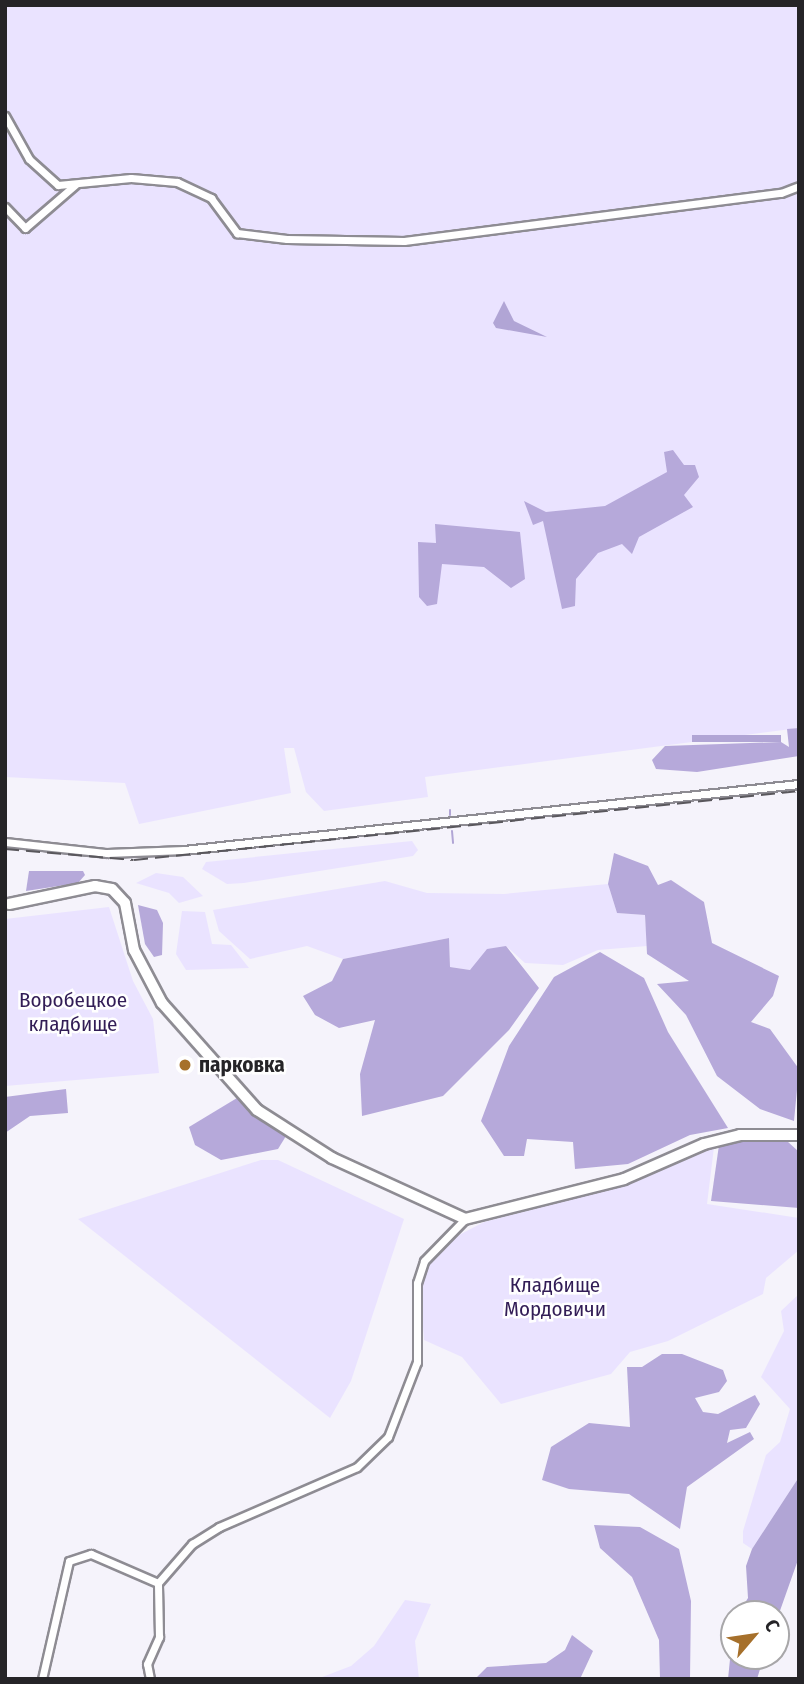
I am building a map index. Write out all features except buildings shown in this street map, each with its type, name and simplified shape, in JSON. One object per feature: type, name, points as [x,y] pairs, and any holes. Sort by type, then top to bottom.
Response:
[{"type":"street","points":[[5,116],[29,159],[58,185],[76,185],[99,179],[177,183],[211,198],[236,233],[338,242],[404,242],[781,193],[799,186]]},
{"type":"street","points":[[5,207],[25,228],[76,185]]},
{"type":"street","points":[[5,842],[107,853],[184,850],[799,784]]},
{"type":"street","points":[[7,903],[95,886],[112,889],[125,902],[134,950],[162,1003],[257,1110],[331,1158],[465,1219]]},
{"type":"street","points":[[150,1679],[148,1664],[159,1637],[158,1583],[192,1544],[219,1527],[357,1467],[388,1437],[417,1362],[417,1283],[424,1261],[465,1219],[624,1179],[704,1144],[740,1135],[799,1135]]},
{"type":"street","points":[[42,1679],[69,1561],[91,1554],[158,1583]]},
{"type":"green space","points":[[5,5],[799,5],[799,728],[425,777],[428,797],[324,811],[306,792],[294,748],[284,748],[291,793],[139,824],[125,783],[5,777]]},
{"type":"green space","points":[[412,841],[418,850],[413,856],[244,883],[227,884],[202,869],[206,862]]},
{"type":"green space","points":[[156,873],[183,877],[203,896],[179,903],[169,893],[136,883]]},
{"type":"green space","points":[[385,881],[427,893],[504,894],[608,884],[617,913],[645,915],[647,946],[598,950],[563,965],[525,963],[506,946],[470,970],[450,967],[449,938],[343,959],[307,946],[250,959],[219,931],[213,910]]},
{"type":"green space","name":"Воробецкое кладбище","points":[[109,907],[133,981],[153,1019],[159,1073],[5,1086],[5,919]]},
{"type":"green space","points":[[182,911],[205,912],[212,944],[231,945],[249,968],[186,970],[176,954]]},
{"type":"green space","name":"Кладбище Мордовичи","points":[[714,1147],[707,1204],[799,1218],[799,1250],[766,1278],[763,1294],[668,1341],[630,1352],[611,1374],[501,1404],[462,1357],[424,1340],[420,1285],[438,1246],[484,1222],[622,1186]]},
{"type":"green space","points":[[261,1160],[278,1160],[404,1219],[351,1381],[330,1418],[78,1219]]},
{"type":"green space","points":[[799,1294],[799,1477],[752,1549],[743,1543],[743,1531],[766,1455],[780,1442],[790,1409],[761,1377],[784,1331],[781,1311]]},
{"type":"green space","points":[[405,1600],[431,1604],[415,1641],[419,1679],[317,1679],[351,1666],[374,1646]]},
{"type":"shaded area","points":[[504,301],[514,321],[547,337],[496,328],[493,323]]},
{"type":"shaded area","points":[[673,450],[684,465],[695,465],[699,477],[684,495],[693,507],[639,537],[632,554],[622,544],[598,553],[576,579],[575,606],[562,609],[543,521],[533,525],[524,501],[546,512],[605,506],[667,472],[664,452]]},
{"type":"shaded area","points":[[435,524],[520,532],[525,579],[511,588],[484,567],[442,564],[437,604],[427,606],[419,597],[418,542],[436,543]]},
{"type":"shaded area","points":[[799,728],[799,756],[697,772],[656,769],[652,760],[665,746],[781,742],[789,747],[787,729]]},
{"type":"shaded area","points":[[692,735],[781,735],[781,742],[692,742]]},
{"type":"shaded area","points":[[614,853],[648,866],[658,885],[671,880],[704,902],[712,943],[779,976],[773,996],[751,1022],[770,1029],[799,1069],[794,1121],[760,1109],[717,1076],[686,1015],[657,984],[689,981],[647,954],[645,915],[617,913],[608,884]]},
{"type":"shaded area","points":[[29,871],[83,871],[85,875],[78,883],[26,891]]},
{"type":"shaded area","points":[[138,905],[157,910],[163,923],[162,955],[154,957],[145,944]]},
{"type":"shaded area","points":[[449,938],[450,967],[470,970],[487,949],[506,946],[539,988],[509,1030],[443,1096],[362,1116],[360,1074],[375,1020],[339,1028],[315,1015],[303,996],[332,981],[343,959]]},
{"type":"shaded area","points":[[600,952],[644,978],[668,1032],[728,1128],[690,1135],[628,1164],[575,1169],[573,1142],[527,1139],[524,1156],[504,1156],[481,1121],[509,1046],[554,977]]},
{"type":"shaded area","points":[[66,1089],[68,1113],[30,1116],[5,1133],[5,1097]]},
{"type":"shaded area","points":[[237,1098],[286,1136],[278,1149],[221,1160],[195,1145],[189,1127]]},
{"type":"shaded area","points":[[737,1141],[787,1141],[799,1152],[799,1208],[711,1201],[719,1145]]},
{"type":"shaded area","points":[[662,1354],[682,1354],[723,1370],[727,1381],[719,1392],[695,1398],[703,1412],[718,1414],[755,1395],[760,1404],[746,1428],[730,1430],[727,1443],[750,1432],[754,1439],[687,1487],[680,1529],[629,1494],[569,1489],[542,1480],[551,1447],[589,1423],[630,1427],[627,1367],[642,1367]]},
{"type":"shaded area","points":[[799,1477],[799,1557],[784,1600],[747,1600],[746,1566],[752,1549]]},
{"type":"shaded area","points":[[594,1525],[640,1527],[679,1549],[691,1601],[690,1679],[660,1679],[659,1640],[632,1577],[600,1548]]},
{"type":"shaded area","points":[[572,1635],[593,1651],[580,1679],[475,1679],[487,1667],[546,1663],[565,1650]]},
{"type":"shaded area","points":[[729,1670],[760,1670],[757,1679],[728,1679]]},
{"type":"waterway","points":[[450,810],[450,815]]},
{"type":"waterway","points":[[452,831],[453,843]]},
{"type":"railway","points":[[5,849],[134,860],[799,791]]},
{"type":"place","name":"парковка","points":[[185,1065]]}]
